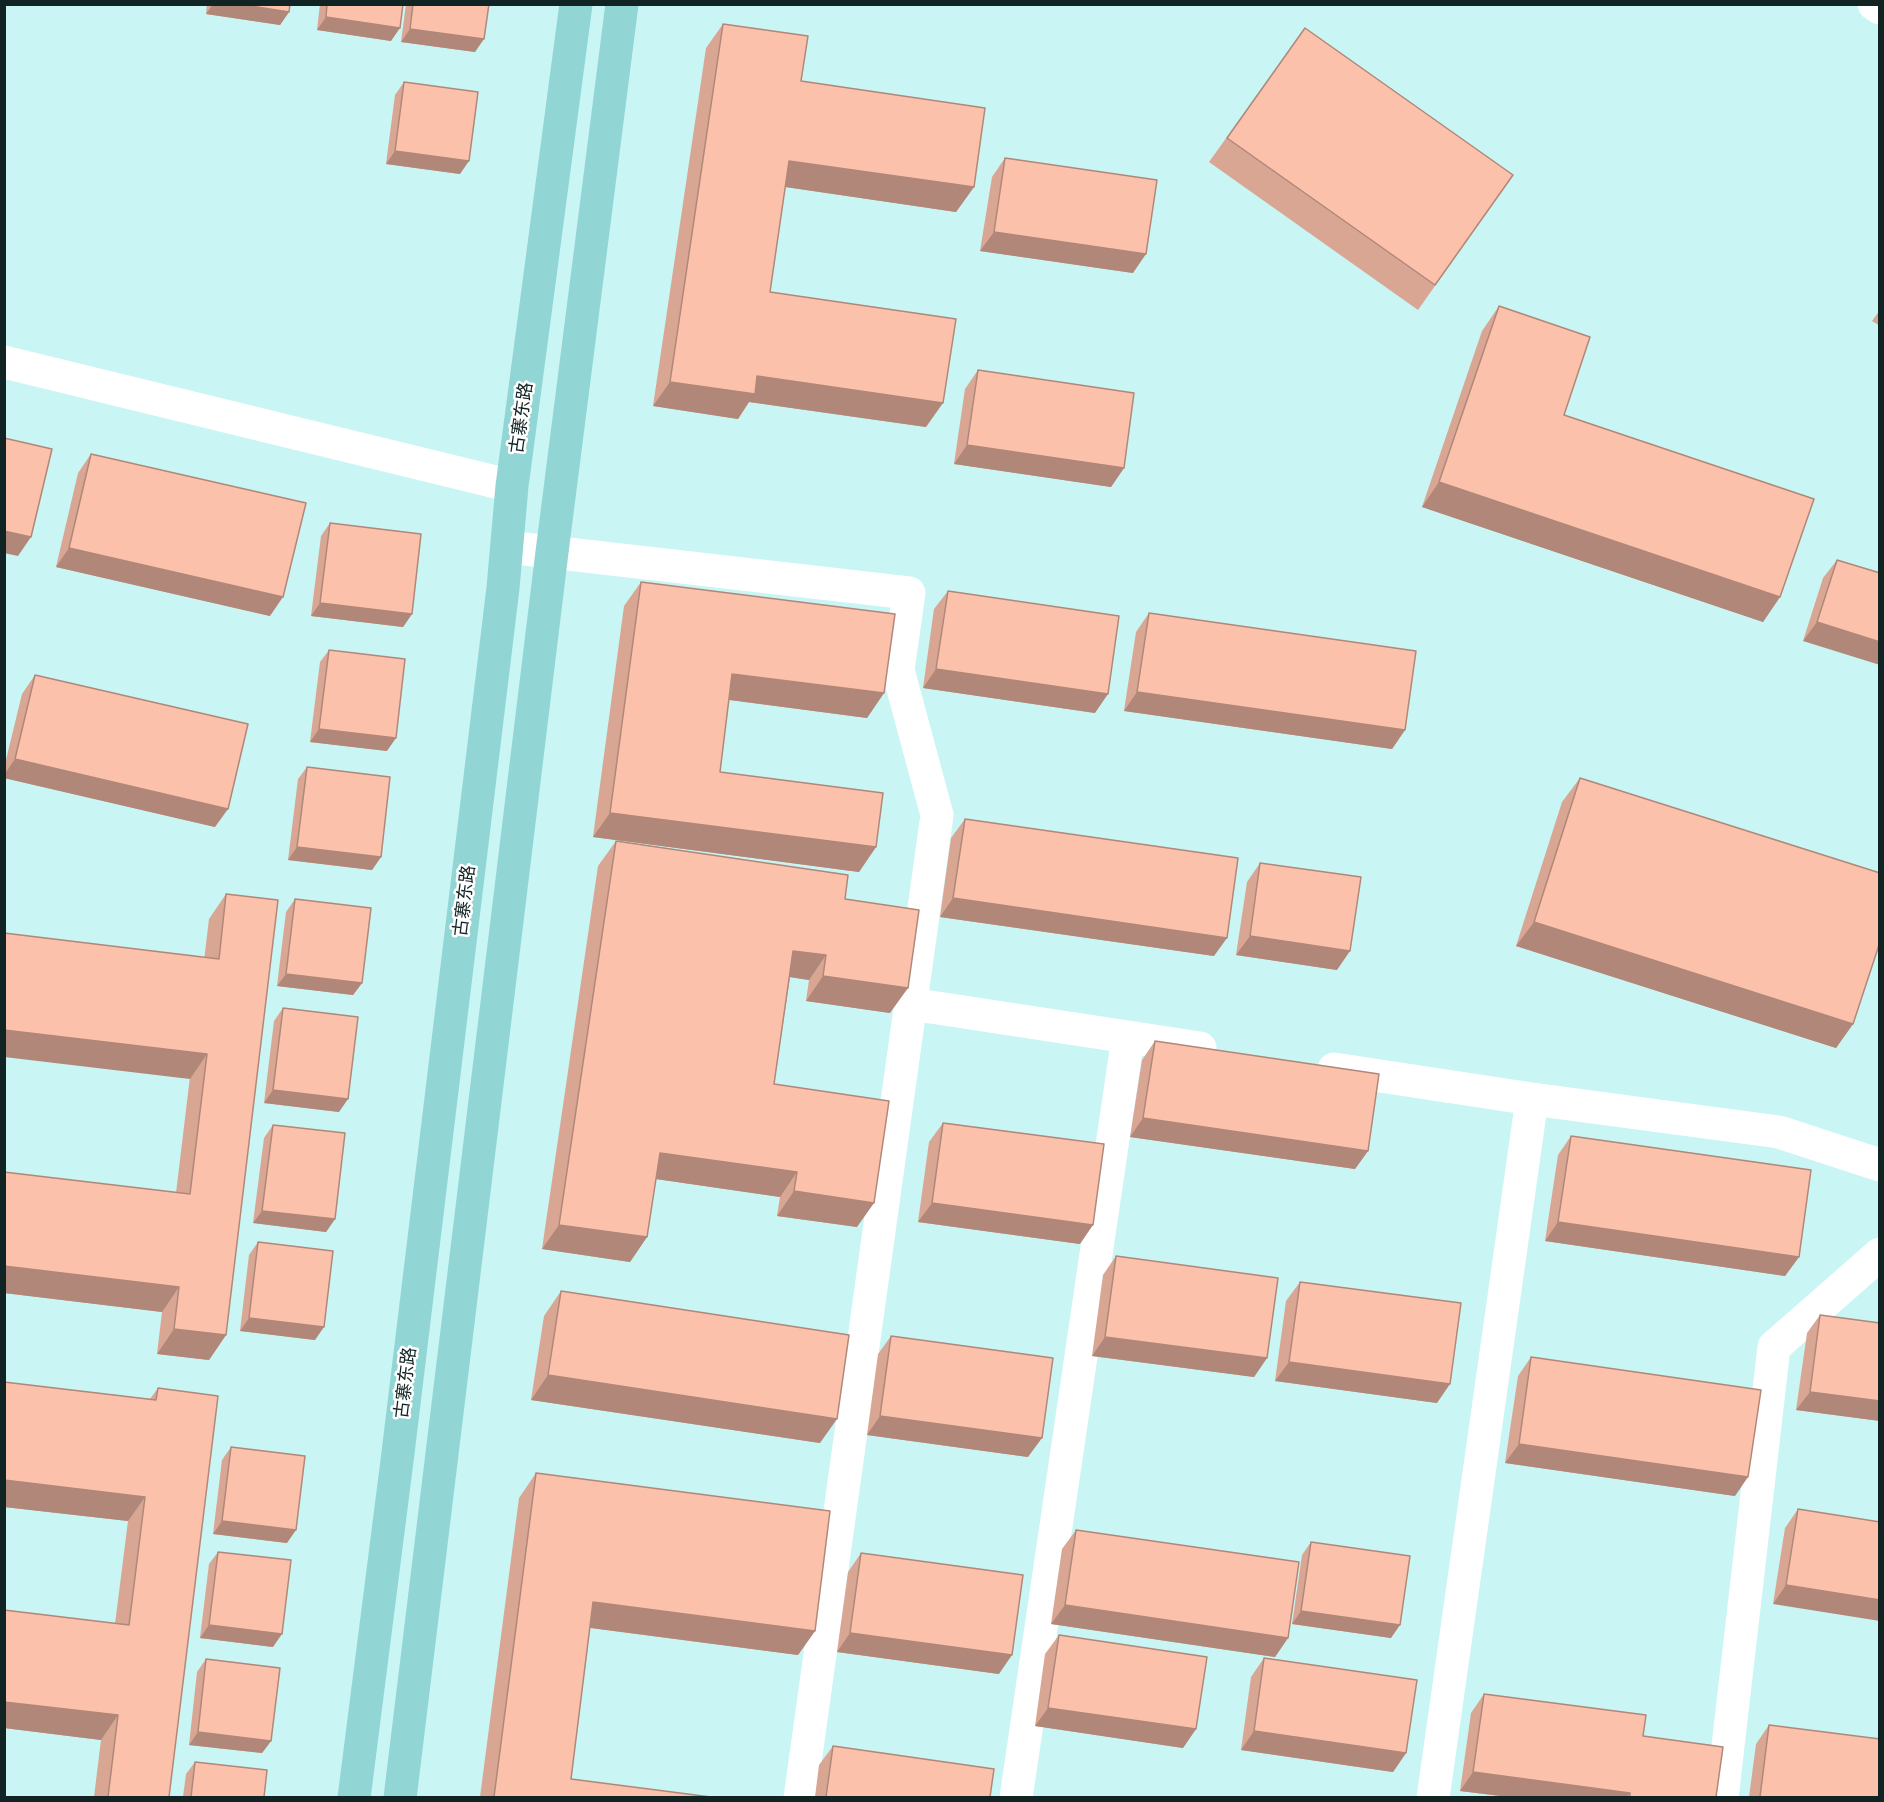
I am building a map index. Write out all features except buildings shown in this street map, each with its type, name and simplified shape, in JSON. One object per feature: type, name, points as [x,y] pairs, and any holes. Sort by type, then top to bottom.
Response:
[{"type":"main road","name":"古寨东路","points":[[354,1797],[507,547],[512,486],[523,417],[576,4]]},
{"type":"main road","points":[[400,1797],[552,552],[622,4]]},
{"type":"street","points":[[1874,4],[1880,8]]},
{"type":"street","points":[[4,362],[512,486]]},
{"type":"street","points":[[507,547],[909,593],[898,670],[937,815],[800,1797]]},
{"type":"street","points":[[911,1004],[1232,1053]]},
{"type":"street","points":[[1016,1797],[1128,1037]]},
{"type":"street","points":[[1301,1064],[1532,1099],[1779,1132],[1880,1166]]},
{"type":"street","points":[[1433,1797],[1532,1099]]},
{"type":"street","points":[[1722,1797],[1774,1347],[1880,1254]]}]
